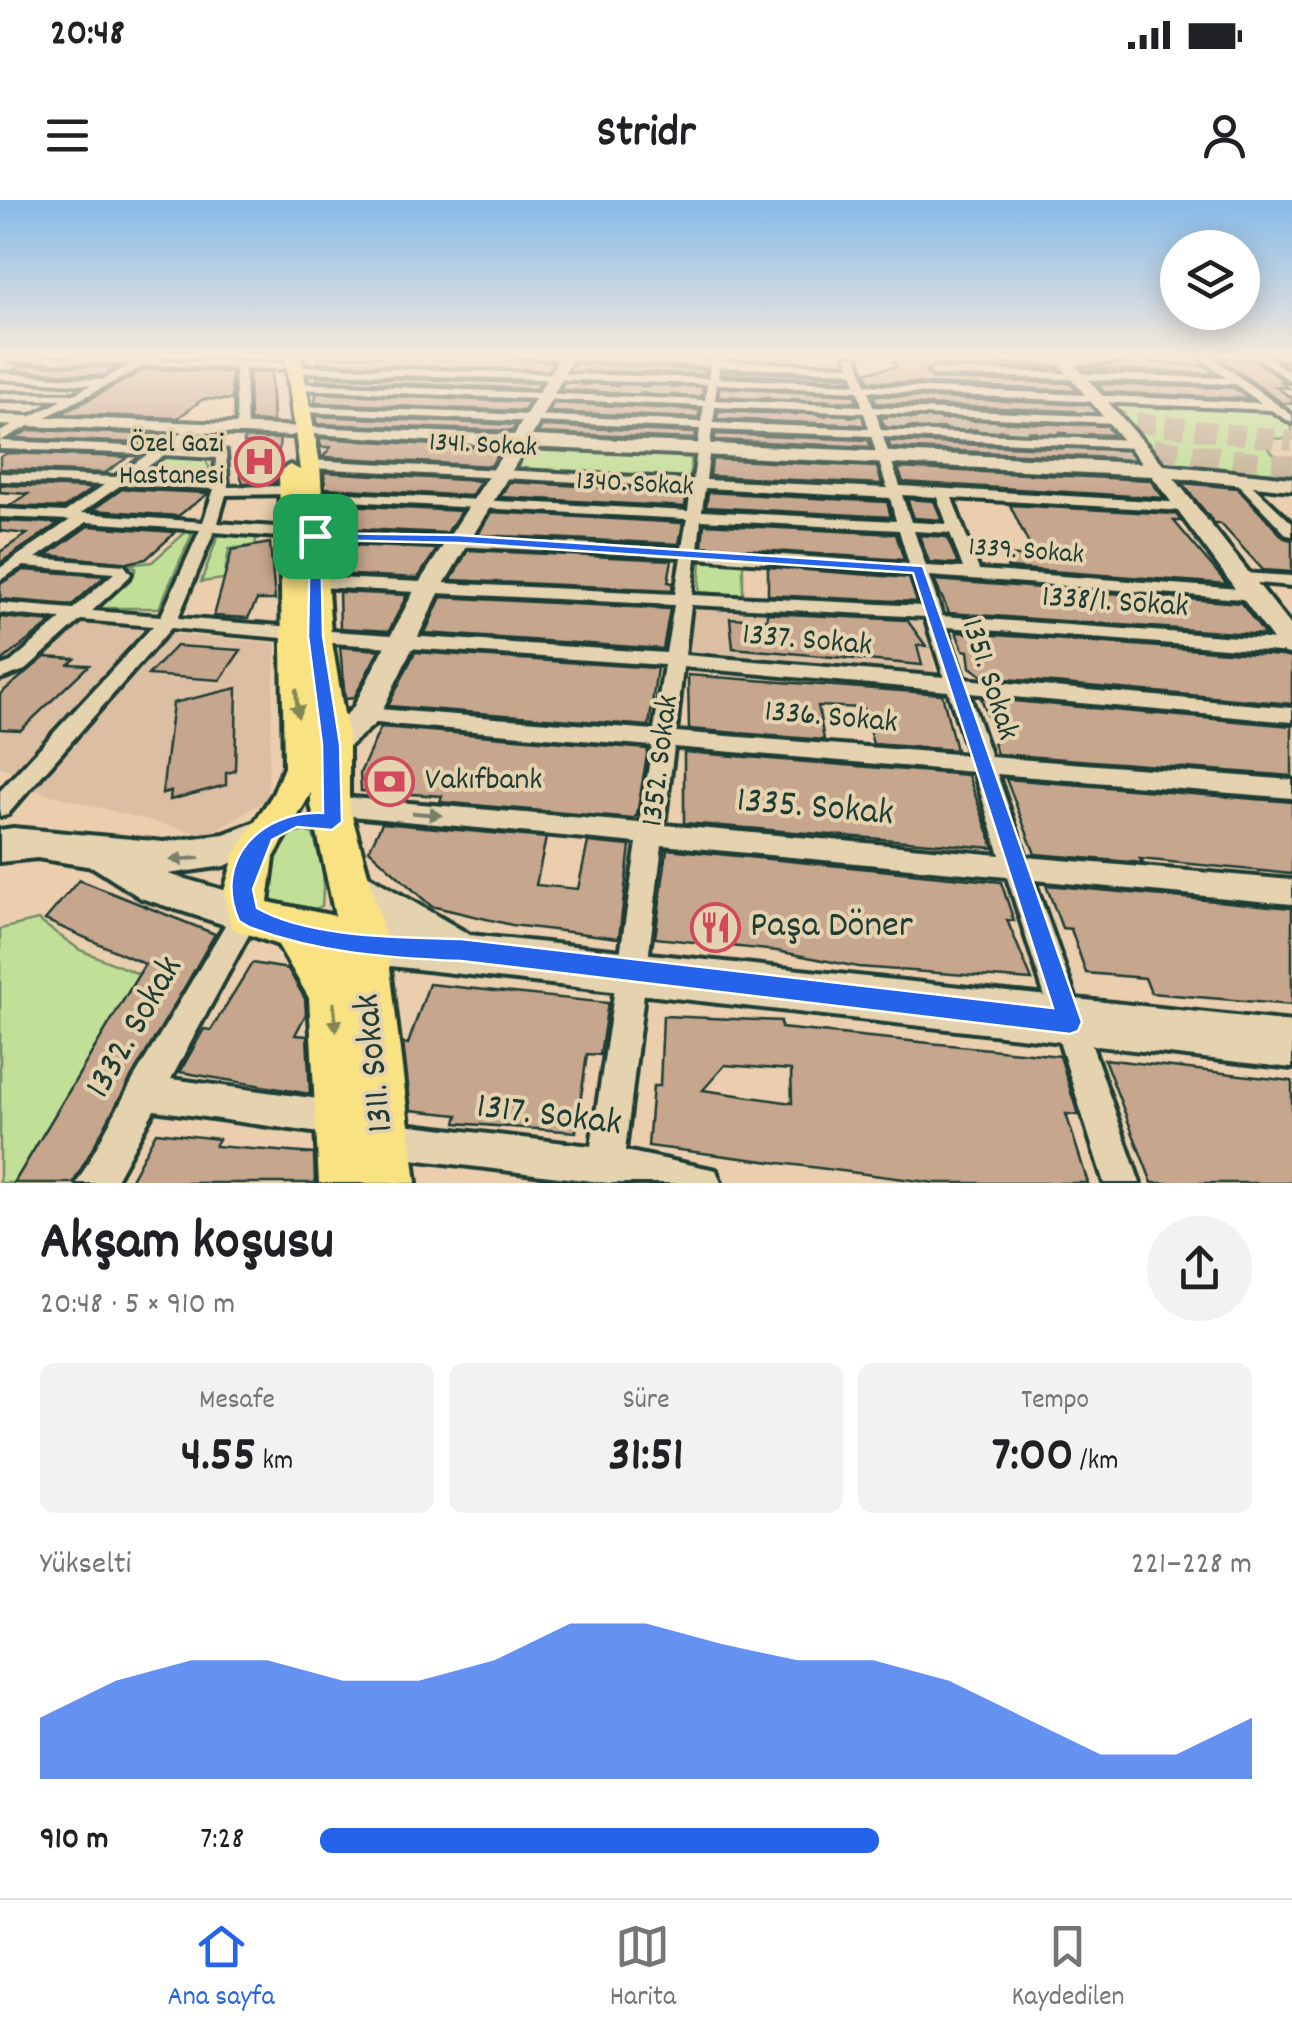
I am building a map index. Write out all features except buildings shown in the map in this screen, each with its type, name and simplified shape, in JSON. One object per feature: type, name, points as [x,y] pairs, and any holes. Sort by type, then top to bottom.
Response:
[{"type":"main road","points":[[0,420],[243,428],[276,402]]},
{"type":"main road","points":[[247,914],[242,889],[250,860],[290,800],[302,767],[304,634],[295,402]]},
{"type":"main road","points":[[297,402],[310,464],[300,493]]},
{"type":"main road","points":[[351,402],[520,443],[1158,470],[1292,484]]},
{"type":"main road","points":[[331,744],[365,715],[428,589],[543,402]]},
{"type":"main road","points":[[1100,402],[1158,470],[1292,646]]},
{"type":"main road","points":[[302,534],[316,582],[304,634]]},
{"type":"main road","name":"1311. Sokak","points":[[304,634],[331,744],[331,813],[364,943],[372,1147],[348,1183]]},
{"type":"main road","points":[[0,846],[45,840],[163,860],[196,858],[229,852],[294,820],[331,813]]},
{"type":"main road","points":[[101,852],[122,870],[192,899],[294,931],[364,943],[461,950],[633,973],[1292,1045]]},
{"type":"main road","points":[[350,882],[420,931],[461,950]]},
{"type":"main road","name":"1311. Sokak","points":[[294,931],[333,994],[372,1147]]},
{"type":"street","points":[[0,437],[68,402]]},
{"type":"street","points":[[242,402],[243,428]]},
{"type":"street","points":[[356,402],[402,412],[1136,444]]},
{"type":"street","points":[[402,412],[410,402]]},
{"type":"street","name":"1352. Sokak","points":[[606,1165],[711,402]]},
{"type":"street","points":[[833,402],[870,410],[1115,420]]},
{"type":"street","name":"1351. Sokak","points":[[867,402],[933,617],[1122,1183]]},
{"type":"street","points":[[977,402],[994,436]]},
{"type":"street","points":[[1191,402],[1292,406]]},
{"type":"street","points":[[1267,402],[1292,420]]},
{"type":"street","points":[[186,452],[188,448],[177,441],[197,425]]},
{"type":"street","points":[[0,445],[222,454],[221,488],[210,524],[171,616],[4,793]]},
{"type":"street","points":[[0,576],[163,450]]},
{"type":"street","name":"1341. Sokak","points":[[310,464],[1186,507]]},
{"type":"street","name":"1340. Sokak","points":[[0,477],[956,528]]},
{"type":"street","points":[[1240,478],[1292,532]]},
{"type":"street","points":[[943,493],[973,574]]},
{"type":"street","name":"1339. Sokak","points":[[0,512],[210,524],[302,534],[689,552],[973,574],[1248,587],[1292,581]]},
{"type":"street","points":[[0,560],[123,571],[9,669]]},
{"type":"street","name":"1338/1. Sokak","points":[[316,582],[933,617],[1292,646]]},
{"type":"street","name":"1337. Sokak","points":[[0,608],[171,616],[304,634],[676,660],[1292,715]]},
{"type":"street","name":"1336. Sokak","points":[[365,715],[1292,788]]},
{"type":"street","name":"1335. Sokak","points":[[331,813],[653,832],[1292,892]]},
{"type":"street","name":"1332. Sokak","points":[[95,1183],[247,914]]},
{"type":"street","name":"1317. Sokak","points":[[144,1092],[372,1147],[606,1165],[703,1183]]},
{"type":"shaded area","points":[[700,607],[921,617],[936,673],[929,678],[693,658],[687,654],[688,611]]},
{"type":"shaded area","points":[[76,619],[152,626],[16,772],[0,767],[0,685]]},
{"type":"shaded area","points":[[169,634],[276,643],[267,799],[208,836],[32,790]]},
{"type":"green space","points":[[1112,402],[1270,409],[1292,426],[1292,439],[1259,438],[1292,474],[1168,467]]},
{"type":"green space","points":[[525,445],[691,455],[690,480],[511,469]]},
{"type":"green space","points":[[166,457],[204,458],[209,467],[206,482],[134,479]]},
{"type":"green space","points":[[186,532],[192,534],[159,608],[93,608],[134,573],[136,568],[127,565],[152,562]]},
{"type":"green space","points":[[219,533],[257,535],[255,545],[229,549],[224,579],[201,582]]},
{"type":"green space","points":[[701,561],[743,563],[743,595],[699,592]]},
{"type":"green space","points":[[305,831],[313,834],[324,874],[322,906],[296,910],[270,902],[267,876],[284,836]]},
{"type":"green space","points":[[38,920],[80,950],[139,974],[14,1183],[0,1183],[0,929]]},
{"type":"tunnel","points":[[768,402],[1133,449]]},
{"type":"tunnel","points":[[1076,415],[1292,441]]},
{"type":"tunnel","points":[[1113,446],[1292,469]]},
{"type":"place","name":"Özel Gazi Hastanesi","points":[[259,462]]},
{"type":"place","name":"Vakıfbank","points":[[390,782]]},
{"type":"place","name":"Paşa Döner","points":[[715,927]]},
{"type":"route","points":[[315,536],[459,539],[918,569],[1070,1022],[461,950],[391,948],[318,937],[247,914],[242,889],[250,860],[264,834],[294,820],[316,818],[332,822],[331,744],[316,636],[315,536]]}]
